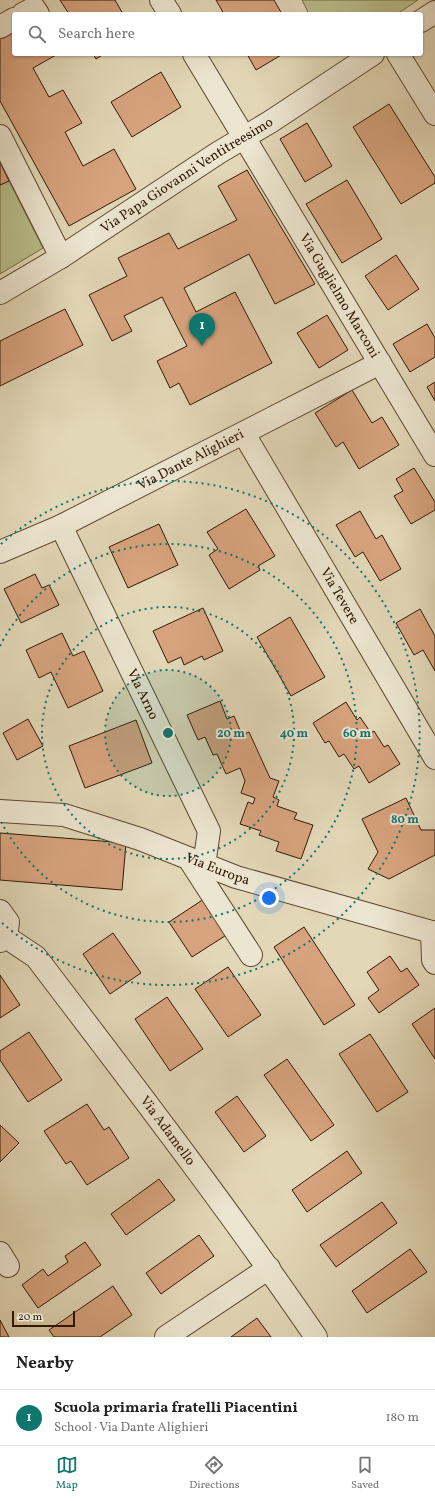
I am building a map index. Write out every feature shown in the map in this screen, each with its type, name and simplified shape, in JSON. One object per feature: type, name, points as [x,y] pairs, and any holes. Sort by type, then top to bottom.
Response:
[{"type":"street","points":[[161,0],[169,12]]},
{"type":"street","points":[[27,12],[34,8],[37,12]]},
{"type":"street","points":[[423,20],[435,12]]},
{"type":"street","points":[[0,26],[12,20]]},
{"type":"street","name":"Via Guglielmo Marconi","points":[[195,56],[435,455]]},
{"type":"street","name":"Via Papa Giovanni Ventitreesimo","points":[[0,293],[61,257],[218,153],[270,122],[370,56]]},
{"type":"street","points":[[399,56],[435,114]]},
{"type":"street","points":[[0,136],[61,257]]},
{"type":"street","name":"Via Dante Alighieri","points":[[0,552],[61,526],[244,434],[380,363]]},
{"type":"street","name":"Via Tevere","points":[[244,434],[435,758]]},
{"type":"street","name":"Via Arno","points":[[61,526],[209,831],[197,862]]},
{"type":"street","name":"Via Europa","points":[[0,811],[64,815],[140,839],[236,877],[434,932]]},
{"type":"street","points":[[197,862],[251,955]]},
{"type":"street","points":[[0,910],[8,922],[3,939]]},
{"type":"street","points":[[434,932],[433,960],[435,963]]},
{"type":"street","name":"Via Adamello","points":[[3,939],[36,957],[206,1182],[269,1268],[316,1337]]},
{"type":"street","points":[[166,1337],[269,1268]]},
{"type":"green space","points":[[302,0],[418,0],[400,12],[308,12]]},
{"type":"green space","points":[[9,181],[43,248],[0,274],[0,185]]},
{"type":"building","points":[[60,0],[115,0],[122,12],[68,12]]},
{"type":"building","points":[[216,0],[274,0],[281,12],[223,12]]},
{"type":"building","points":[[12,24],[12,56],[54,56],[33,68],[49,97],[63,90],[82,123],[65,132],[83,166],[114,149],[136,189],[69,226],[0,101],[0,31]]},
{"type":"building","points":[[248,56],[280,56],[256,70]]},
{"type":"building","points":[[161,72],[181,107],[132,137],[111,102]]},
{"type":"building","points":[[389,104],[435,177],[435,183],[401,204],[353,127]]},
{"type":"building","points":[[307,123],[332,166],[305,182],[280,139]]},
{"type":"building","points":[[0,162],[9,181],[0,185]]},
{"type":"building","points":[[247,170],[315,284],[275,304],[249,254],[184,288],[196,312],[235,292],[272,363],[190,405],[179,383],[170,388],[157,361],[187,346],[162,297],[124,316],[132,331],[112,341],[89,295],[127,276],[118,258],[169,233],[178,249],[237,220],[218,186]]},
{"type":"building","points":[[347,180],[382,239],[342,263],[306,204]]},
{"type":"building","points":[[396,255],[419,289],[388,310],[365,276]]},
{"type":"building","points":[[65,309],[83,345],[0,386],[0,341]]},
{"type":"building","points":[[327,315],[348,350],[319,368],[297,333]]},
{"type":"building","points":[[427,324],[435,338],[435,357],[410,372],[393,344]]},
{"type":"building","points":[[435,382],[435,401],[427,387]]},
{"type":"building","points":[[352,390],[372,423],[382,417],[399,445],[359,469],[343,442],[336,447],[315,413]]},
{"type":"building","points":[[414,468],[435,502],[435,510],[411,524],[394,496],[403,491],[396,479]]},
{"type":"building","points":[[246,509],[275,556],[258,566],[260,570],[229,589],[209,555],[218,549],[207,532]]},
{"type":"building","points":[[360,511],[376,539],[382,535],[401,569],[380,581],[363,552],[355,557],[336,525]]},
{"type":"building","points":[[159,524],[178,565],[128,588],[109,547]]},
{"type":"building","points":[[35,574],[42,588],[49,585],[59,605],[21,623],[4,589]]},
{"type":"building","points":[[203,608],[223,651],[204,660],[202,656],[184,665],[181,657],[168,663],[153,631]]},
{"type":"building","points":[[420,609],[435,636],[435,671],[423,650],[414,655],[396,623]]},
{"type":"building","points":[[290,617],[325,677],[291,696],[257,637]]},
{"type":"building","points":[[62,633],[73,656],[84,651],[103,691],[68,708],[51,672],[39,678],[26,650]]},
{"type":"building","points":[[220,701],[227,719],[234,716],[242,735],[249,732],[270,778],[279,781],[273,797],[279,800],[277,806],[297,813],[294,819],[313,825],[301,859],[276,851],[279,842],[259,835],[261,831],[240,824],[248,802],[253,804],[255,798],[241,793],[245,781],[240,768],[226,774],[217,754],[213,755],[205,737],[198,740],[187,715]]},
{"type":"building","points":[[346,702],[357,720],[360,717],[371,733],[374,731],[384,747],[388,745],[400,764],[369,783],[359,766],[354,769],[344,754],[339,757],[329,741],[325,743],[313,723]]},
{"type":"building","points":[[28,719],[43,746],[17,760],[3,733]]},
{"type":"building","points":[[136,720],[152,763],[85,788],[69,746]]},
{"type":"building","points":[[406,798],[421,830],[435,830],[435,855],[389,879],[368,869],[378,852],[362,819]]},
{"type":"building","points":[[0,833],[126,843],[122,890],[0,880]]},
{"type":"building","points":[[204,899],[228,934],[192,957],[169,922]]},
{"type":"building","points":[[304,927],[355,1005],[324,1025],[274,947]]},
{"type":"building","points":[[113,933],[141,973],[110,994],[83,954]]},
{"type":"building","points":[[390,956],[401,972],[407,968],[419,985],[379,1013],[368,998],[379,990],[367,972]]},
{"type":"building","points":[[228,967],[261,1015],[228,1037],[195,989]]},
{"type":"building","points":[[0,975],[20,1005],[0,1018]]},
{"type":"building","points":[[167,997],[203,1049],[170,1071],[135,1019]]},
{"type":"building","points":[[435,1008],[435,1059],[412,1024]]},
{"type":"building","points":[[29,1032],[62,1080],[28,1102],[0,1060],[0,1051]]},
{"type":"building","points":[[370,1034],[408,1092],[377,1112],[339,1054]]},
{"type":"building","points":[[287,1059],[334,1125],[311,1141],[264,1075]]},
{"type":"building","points":[[237,1096],[266,1136],[244,1152],[215,1112]]},
{"type":"building","points":[[87,1104],[104,1130],[109,1127],[129,1158],[87,1185],[71,1161],[66,1164],[44,1131]]},
{"type":"building","points":[[0,1125],[19,1143],[0,1162]]},
{"type":"building","points":[[347,1151],[362,1173],[307,1212],[292,1190]]},
{"type":"building","points":[[159,1179],[175,1200],[126,1235],[111,1214]]},
{"type":"building","points":[[382,1202],[397,1223],[336,1267],[320,1245]]},
{"type":"building","points":[[199,1235],[214,1256],[161,1294],[146,1273]]},
{"type":"building","points":[[85,1242],[101,1265],[38,1308],[22,1285],[43,1269],[48,1276],[68,1262],[65,1256]]},
{"type":"building","points":[[410,1249],[427,1272],[367,1313],[352,1291]]},
{"type":"building","points":[[113,1286],[132,1315],[100,1337],[54,1337],[49,1330]]},
{"type":"building","points":[[257,1318],[271,1337],[231,1337]]},
{"type":"building","points":[[0,1320],[9,1337],[0,1337]]},
{"type":"place","name":"Scuola primaria fratelli Piacentini","points":[[202,346]]}]
